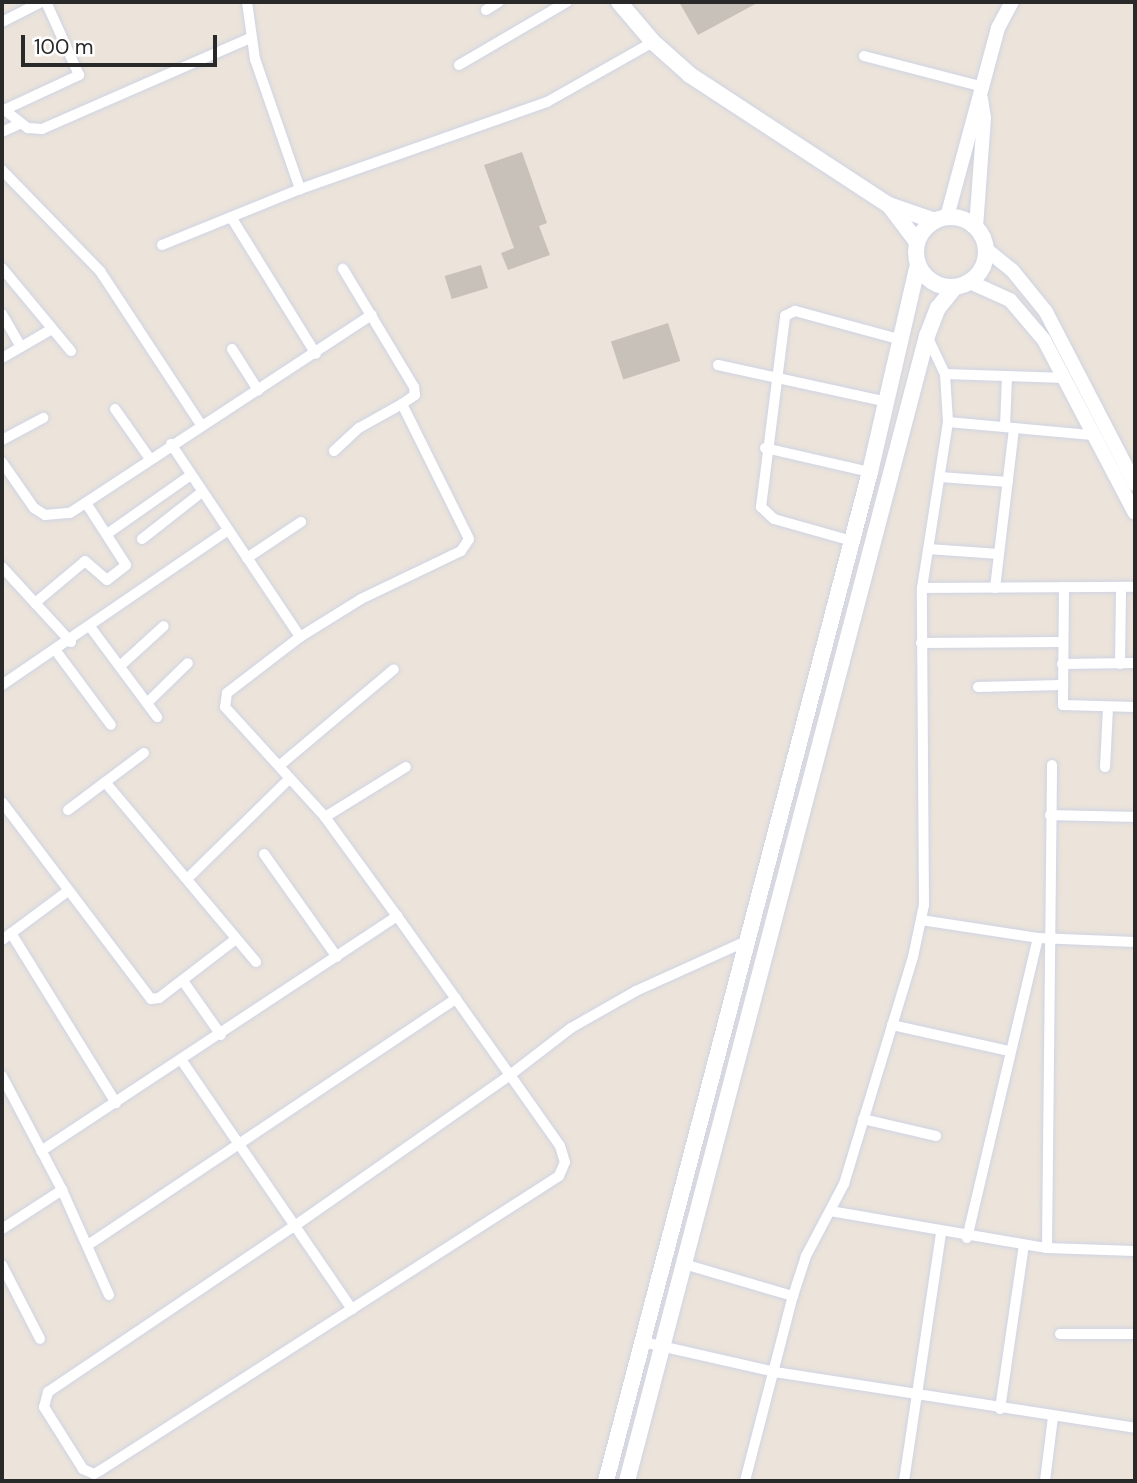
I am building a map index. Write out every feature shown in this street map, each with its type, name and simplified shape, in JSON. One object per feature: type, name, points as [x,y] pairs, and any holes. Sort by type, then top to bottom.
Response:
[{"type":"main road","points":[[618,2],[653,42],[690,75],[889,205],[941,219],[967,220],[976,227],[987,250],[983,268],[970,282],[954,288],[936,285],[918,264]]},
{"type":"main road","points":[[606,1481],[755,917],[902,341],[918,264],[917,242],[889,205]]},
{"type":"main road","points":[[917,242],[941,219]]},
{"type":"main road","points":[[626,1481],[927,336],[938,308],[954,288]]},
{"type":"main road","points":[[755,917],[774,923]]},
{"type":"main road","points":[[694,1150],[713,1155]]},
{"type":"street","points":[[2,22],[44,2],[79,75],[3,109],[21,123],[43,129],[250,38]]},
{"type":"street","points":[[247,2],[250,38],[300,189]]},
{"type":"street","points":[[486,10],[499,2]]},
{"type":"street","points":[[459,65],[566,2]]},
{"type":"street","points":[[941,219],[982,92],[998,28],[1012,2]]},
{"type":"street","points":[[162,245],[300,189],[547,102],[653,42]]},
{"type":"street","points":[[864,56],[982,92]]},
{"type":"street","points":[[976,227],[984,118],[982,92]]},
{"type":"street","points":[[2,132],[21,123]]},
{"type":"street","points":[[2,170],[100,271],[201,425]]},
{"type":"street","points":[[231,217],[316,354]]},
{"type":"street","points":[[987,250],[1012,270],[1046,312],[1135,484]]},
{"type":"street","points":[[2,268],[71,351]]},
{"type":"street","points":[[334,450],[359,428],[415,395],[414,387],[343,269]]},
{"type":"street","points":[[970,282],[990,288],[1026,316],[1066,378],[1092,435],[1135,513]]},
{"type":"street","points":[[852,541],[766,515],[760,495],[785,316],[791,311],[902,341]]},
{"type":"street","points":[[2,314],[21,347]]},
{"type":"street","points":[[2,462],[26,498],[45,515],[70,513],[171,444],[316,354],[372,315]]},
{"type":"street","points":[[2,358],[52,329]]},
{"type":"street","points":[[745,1481],[793,1296],[806,1256],[844,1184],[921,920],[926,839],[922,588],[948,422],[945,374],[927,336]]},
{"type":"street","points":[[232,349],[258,390]]},
{"type":"street","points":[[718,365],[887,402]]},
{"type":"street","points":[[945,374],[1066,378]]},
{"type":"street","points":[[995,588],[1008,482],[1007,377]]},
{"type":"street","points":[[402,404],[467,533],[467,546],[360,599],[300,637],[227,694],[224,701],[325,817],[397,916],[510,1075],[560,1146],[564,1169],[101,1470],[94,1474],[83,1469],[44,1407],[48,1392],[296,1225],[510,1075],[602,1009],[749,940]]},
{"type":"street","points":[[115,409],[150,459]]},
{"type":"street","points":[[2,440],[43,418]]},
{"type":"street","points":[[948,422],[1092,435]]},
{"type":"street","points":[[171,444],[300,637]]},
{"type":"street","points":[[765,448],[870,472]]},
{"type":"street","points":[[107,534],[191,475]]},
{"type":"street","points":[[940,477],[1008,482]]},
{"type":"street","points":[[142,539],[202,492]]},
{"type":"street","points":[[35,603],[85,561],[105,579],[112,578],[126,565],[86,503]]},
{"type":"street","points":[[247,558],[301,522]]},
{"type":"street","points":[[3,683],[71,642],[228,530]]},
{"type":"street","points":[[928,549],[999,554]]},
{"type":"street","points":[[2,567],[71,642]]},
{"type":"street","points":[[1064,587],[1062,685],[1065,707],[1135,707]]},
{"type":"street","points":[[1120,664],[1121,587]]},
{"type":"street","points":[[922,588],[1135,587]]},
{"type":"street","points":[[120,666],[164,626]]},
{"type":"street","points":[[91,628],[157,716]]},
{"type":"street","points":[[921,643],[1062,642]]},
{"type":"street","points":[[56,651],[111,725]]},
{"type":"street","points":[[146,703],[188,663]]},
{"type":"street","points":[[1062,664],[1135,663]]},
{"type":"street","points":[[279,766],[394,669]]},
{"type":"street","points":[[978,687],[1062,685]]},
{"type":"street","points":[[1105,767],[1108,708]]},
{"type":"street","points":[[68,810],[144,753]]},
{"type":"street","points":[[1047,1248],[1052,765]]},
{"type":"street","points":[[325,817],[406,767]]},
{"type":"street","points":[[187,879],[290,778]]},
{"type":"street","points":[[105,782],[256,962]]},
{"type":"street","points":[[2,802],[146,996],[159,998],[236,939]]},
{"type":"street","points":[[1050,815],[1135,817]]},
{"type":"street","points":[[264,854],[337,957]]},
{"type":"street","points":[[68,891],[6,936],[116,1103]]},
{"type":"street","points":[[41,1151],[182,1061],[397,916]]},
{"type":"street","points":[[921,920],[1050,940],[1135,942]]},
{"type":"street","points":[[967,1238],[1009,1051],[1038,938]]},
{"type":"street","points":[[183,981],[221,1035]]},
{"type":"street","points":[[88,1245],[456,999]]},
{"type":"street","points":[[892,1026],[1009,1051]]},
{"type":"street","points":[[182,1061],[352,1309]]},
{"type":"street","points":[[2,1076],[62,1190],[109,1295]]},
{"type":"street","points":[[863,1119],[936,1136]]},
{"type":"street","points":[[2,1229],[62,1190]]},
{"type":"street","points":[[830,1211],[967,1238],[1047,1248],[1135,1251]]},
{"type":"street","points":[[904,1481],[941,1233]]},
{"type":"street","points":[[1000,1409],[1024,1245]]},
{"type":"street","points":[[684,1264],[793,1296]]},
{"type":"street","points":[[2,1265],[40,1339]]},
{"type":"street","points":[[1060,1334],[1135,1334]]},
{"type":"street","points":[[643,1342],[775,1372],[916,1397],[1135,1429]]},
{"type":"street","points":[[1045,1481],[1053,1417]]},
{"type":"building","points":[[679,2],[759,2],[698,35]]},
{"type":"building","points":[[522,152],[547,223],[539,226],[550,255],[508,270],[501,253],[514,248],[484,165]]},
{"type":"building","points":[[481,265],[488,288],[452,299],[445,276]]},
{"type":"building","points":[[668,323],[680,361],[623,380],[611,342]]}]
